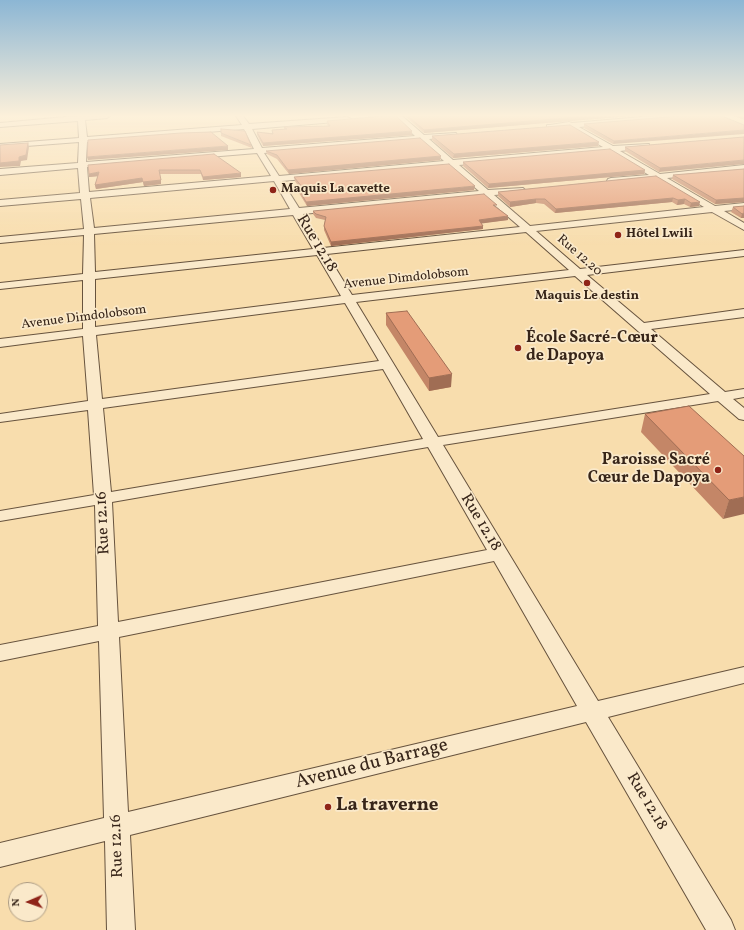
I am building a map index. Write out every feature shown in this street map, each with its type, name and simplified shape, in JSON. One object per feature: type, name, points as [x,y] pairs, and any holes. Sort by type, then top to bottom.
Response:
[{"type":"street","name":"Rue 12.16","points":[[82,159],[89,231],[89,332],[103,498],[118,826],[121,930]]},
{"type":"street","points":[[0,172],[152,159]]},
{"type":"street","name":"Rue 12.18","points":[[264,159],[321,252],[721,930]]},
{"type":"street","name":"Rue 12.20","points":[[448,159],[578,274],[642,327],[744,416]]},
{"type":"street","points":[[0,203],[493,159]]},
{"type":"street","points":[[629,159],[744,227]]},
{"type":"street","points":[[603,182],[744,168]]},
{"type":"street","points":[[0,240],[533,189]]},
{"type":"street","points":[[0,286],[744,206]]},
{"type":"street","name":"Avenue Dimdolobsom","points":[[0,343],[348,299],[578,274],[744,253]]},
{"type":"street","points":[[642,327],[744,313]]},
{"type":"street","points":[[0,418],[387,364]]},
{"type":"street","points":[[0,516],[433,442],[744,394]]},
{"type":"street","points":[[0,653],[499,554]]},
{"type":"street","name":"Avenue du Barrage","points":[[0,855],[744,675]]},
{"type":"building","points":[[0,159],[19,159],[19,161],[0,163]]},
{"type":"building","points":[[152,159],[222,159],[241,173],[203,177],[200,170],[159,170],[161,180],[143,182],[142,178],[95,185],[99,172],[89,174],[88,165]]},
{"type":"building","points":[[280,159],[404,159],[288,170]]},
{"type":"building","points":[[492,159],[627,159],[645,170],[489,184],[463,162]]},
{"type":"building","points":[[646,159],[744,159],[744,160],[660,168]]},
{"type":"building","points":[[449,164],[475,186],[306,202],[299,189],[303,188],[294,177]]},
{"type":"building","points":[[744,169],[744,198],[716,200],[673,175]]},
{"type":"building","points":[[656,176],[700,202],[691,203],[685,199],[678,200],[673,198],[556,209],[545,199],[510,202],[498,192]]},
{"type":"building","points":[[484,194],[497,205],[493,205],[508,216],[479,220],[483,226],[331,242],[324,226],[326,217],[316,214],[313,211]]},
{"type":"building","points":[[744,206],[744,213],[742,214],[733,207]]},
{"type":"building","points":[[407,311],[452,374],[429,378],[386,313]]},
{"type":"building","points":[[689,406],[744,456],[744,497],[729,500],[645,414]]},
{"type":"place","name":"Maquis La cavette","points":[[273,190]]},
{"type":"place","name":"Hôtel Lwili","points":[[618,235]]},
{"type":"place","name":"Maquis Le destin","points":[[587,283]]},
{"type":"place","name":"École Sacré-Cœur de Dapoya","points":[[518,348]]},
{"type":"place","name":"Paroisse Sacré Cœur de Dapoya","points":[[718,470]]},
{"type":"place","name":"La traverne","points":[[328,807]]}]
